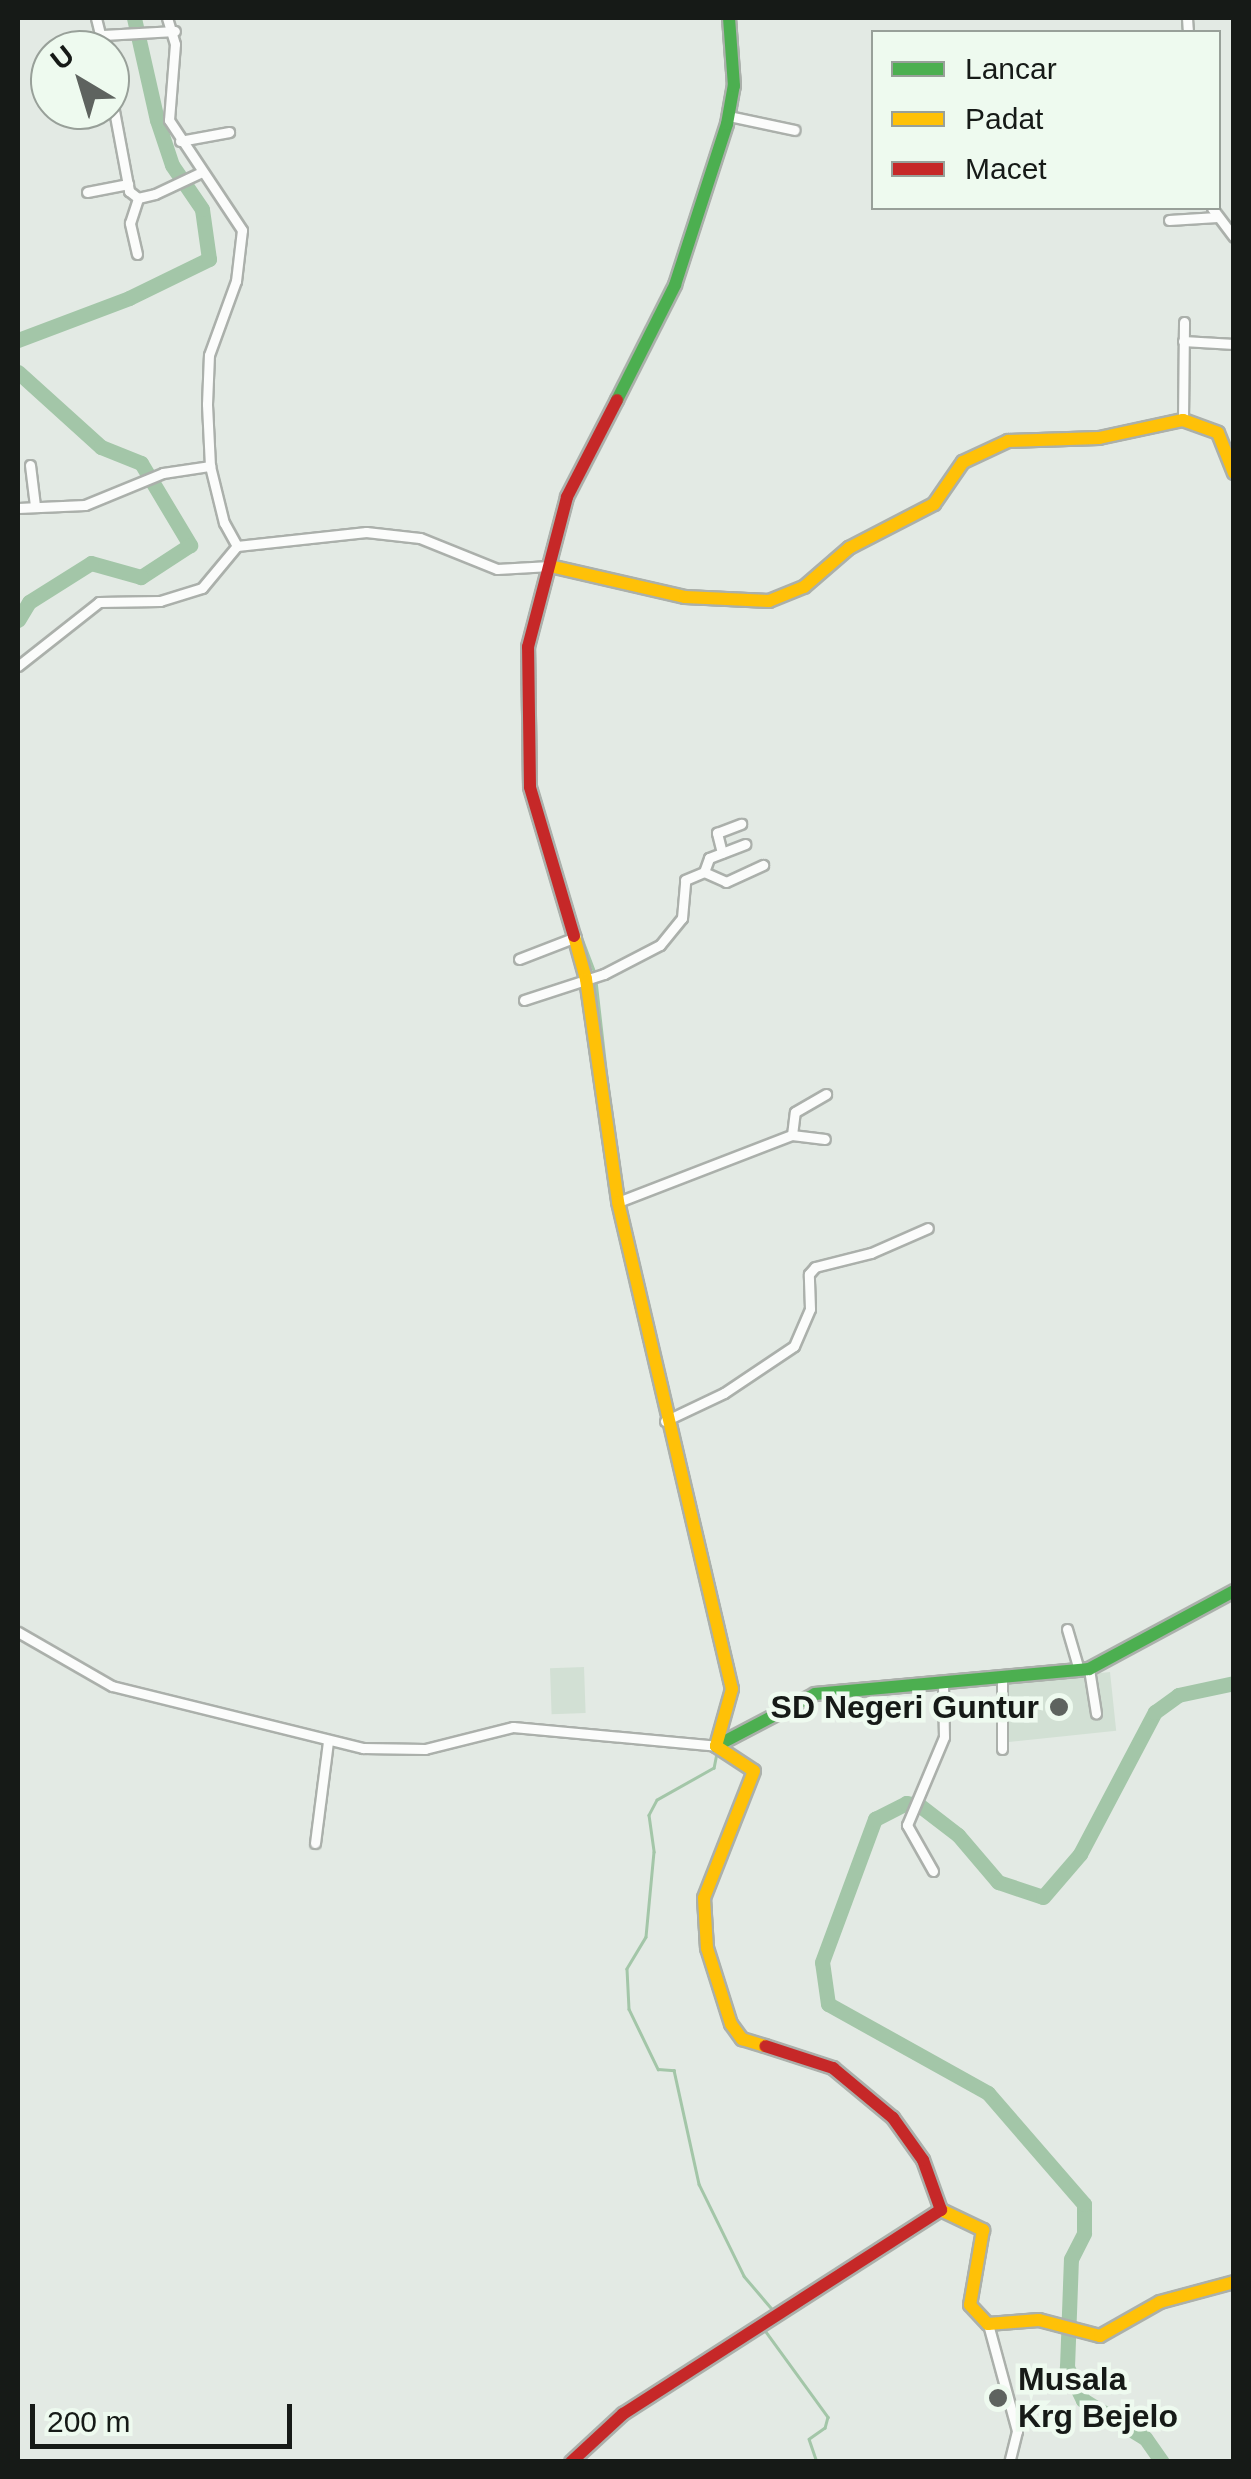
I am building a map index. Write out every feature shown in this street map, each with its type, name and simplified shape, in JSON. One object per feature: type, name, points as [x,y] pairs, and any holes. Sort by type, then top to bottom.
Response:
[{"type":"street","points":[[167,18],[174,31],[167,109],[180,141],[231,204],[242,230],[236,281],[209,355],[210,466],[222,516],[238,546]]},
{"type":"street","points":[[716,1746],[732,1690],[674,1418],[621,1202],[587,979],[528,768],[528,647],[567,497],[675,285],[729,116],[730,18]]},
{"type":"street","points":[[130,32],[174,31]]},
{"type":"street","points":[[729,116],[794,130]]},
{"type":"street","points":[[118,130],[128,184],[138,198]]},
{"type":"street","points":[[180,141],[229,132]]},
{"type":"street","points":[[138,198],[172,189],[202,172]]},
{"type":"street","points":[[88,192],[128,184]]},
{"type":"street","points":[[137,254],[130,223],[138,198]]},
{"type":"street","points":[[1168,220],[1214,212],[1234,237]]},
{"type":"street","points":[[1183,420],[1184,322]]},
{"type":"street","points":[[1182,341],[1234,344]]},
{"type":"street","points":[[18,666],[100,602],[190,595],[219,572],[238,546],[366,532],[420,538],[502,570],[550,566],[714,602],[770,601],[804,587],[849,548],[934,504],[957,468],[988,447],[1033,437],[1107,437],[1183,420],[1218,432],[1234,474]]},
{"type":"street","points":[[30,465],[35,506]]},
{"type":"street","points":[[18,508],[85,505],[162,473],[210,466]]},
{"type":"street","points":[[722,853],[717,833],[741,824]]},
{"type":"street","points":[[704,872],[707,859],[745,844]]},
{"type":"street","points":[[524,1000],[604,974],[670,937],[682,918],[685,880],[704,872],[726,882],[763,865]]},
{"type":"street","points":[[519,959],[576,937]]},
{"type":"street","points":[[792,1135],[795,1112],[826,1094]]},
{"type":"street","points":[[621,1202],[792,1135],[825,1138]]},
{"type":"street","points":[[674,1418],[794,1346],[810,1309],[811,1270],[928,1228]]},
{"type":"street","points":[[18,1632],[112,1686],[262,1719],[328,1742],[394,1752],[506,1728],[554,1728],[681,1748],[716,1746],[815,1694],[942,1687],[1084,1670],[1234,1591]]},
{"type":"street","points":[[1068,1629],[1096,1713]]},
{"type":"street","points":[[1002,1681],[1002,1749]]},
{"type":"street","points":[[933,1872],[907,1826],[944,1737],[942,1687]]},
{"type":"street","points":[[314,1843],[328,1742]]},
{"type":"street","points":[[716,1746],[754,1772],[718,1849],[704,1898],[707,1948],[731,2024],[742,2040],[833,2068],[893,2118],[922,2160],[940,2210],[983,2230],[970,2305],[988,2324],[1017,2430],[1009,2462]]},
{"type":"street","points":[[571,2462],[623,2414],[940,2210]]},
{"type":"street","points":[[988,2324],[1039,2320],[1086,2336],[1100,2336],[1174,2297],[1234,2282]]},
{"type":"shaded area","points":[[584,1667],[586,1713],[552,1714],[550,1668]]},
{"type":"shaded area","name":"SD Negeri Guntur","points":[[1110,1672],[1116,1731],[1007,1742],[1001,1683]]},
{"type":"waterway","points":[[18,340],[129,298],[209,259],[202,209],[172,165],[157,120],[134,18]]},
{"type":"waterway","points":[[18,372],[101,447],[141,463],[190,545],[141,577],[91,563],[29,602],[18,620]]},
{"type":"waterway","points":[[546,550],[551,533]]},
{"type":"waterway","points":[[575,920],[595,973]]},
{"type":"waterway","points":[[596,981],[611,1112]]},
{"type":"waterway","points":[[666,1379],[734,1668]]},
{"type":"waterway","points":[[1162,2462],[1145,2438],[1083,2400],[1067,2367],[1071,2259],[1084,2233],[1084,2204],[988,2093],[828,2004],[822,1962],[875,1819],[906,1803],[919,1805],[958,1835],[998,1882],[1043,1897],[1080,1854],[1155,1712],[1178,1695],[1234,1683]]},
{"type":"waterway","points":[[717,1753],[714,1768],[657,1800],[649,1815],[654,1852],[646,1937],[627,1969],[629,2009],[658,2069],[674,2070],[699,2184],[744,2276],[772,2309],[767,2315]]},
{"type":"waterway","points":[[764,2329],[828,2417],[825,2428],[809,2439],[817,2462]]},
{"type":"traffic: fast","points":[[617,400],[675,285],[727,124],[734,86],[729,18]]},
{"type":"traffic: fast","points":[[716,1746],[815,1694],[1089,1669],[1234,1591]]},
{"type":"traffic: slow","points":[[550,566],[685,597],[769,601],[804,587],[849,548],[934,504],[963,462],[1008,441],[1099,438],[1183,420],[1218,433],[1234,473]]},
{"type":"traffic: slow","points":[[574,936],[586,979],[618,1202],[732,1689],[716,1746]]},
{"type":"traffic: slow","points":[[716,1746],[754,1771],[704,1898],[707,1948],[731,2024],[742,2039],[765,2046]]},
{"type":"traffic: slow","points":[[941,2210],[983,2230],[970,2305],[988,2324],[1039,2320],[1100,2336],[1160,2302],[1234,2282]]},
{"type":"traffic: jam","points":[[574,936],[530,787],[528,647],[567,497],[617,400]]},
{"type":"traffic: jam","points":[[571,2462],[623,2414],[941,2210],[923,2160],[893,2118],[833,2068],[765,2046]]},
{"type":"place","name":"SD Negeri Guntur","points":[[1059,1707]]},
{"type":"place","name":"Musala Krg Bejelo","points":[[998,2398]]}]
